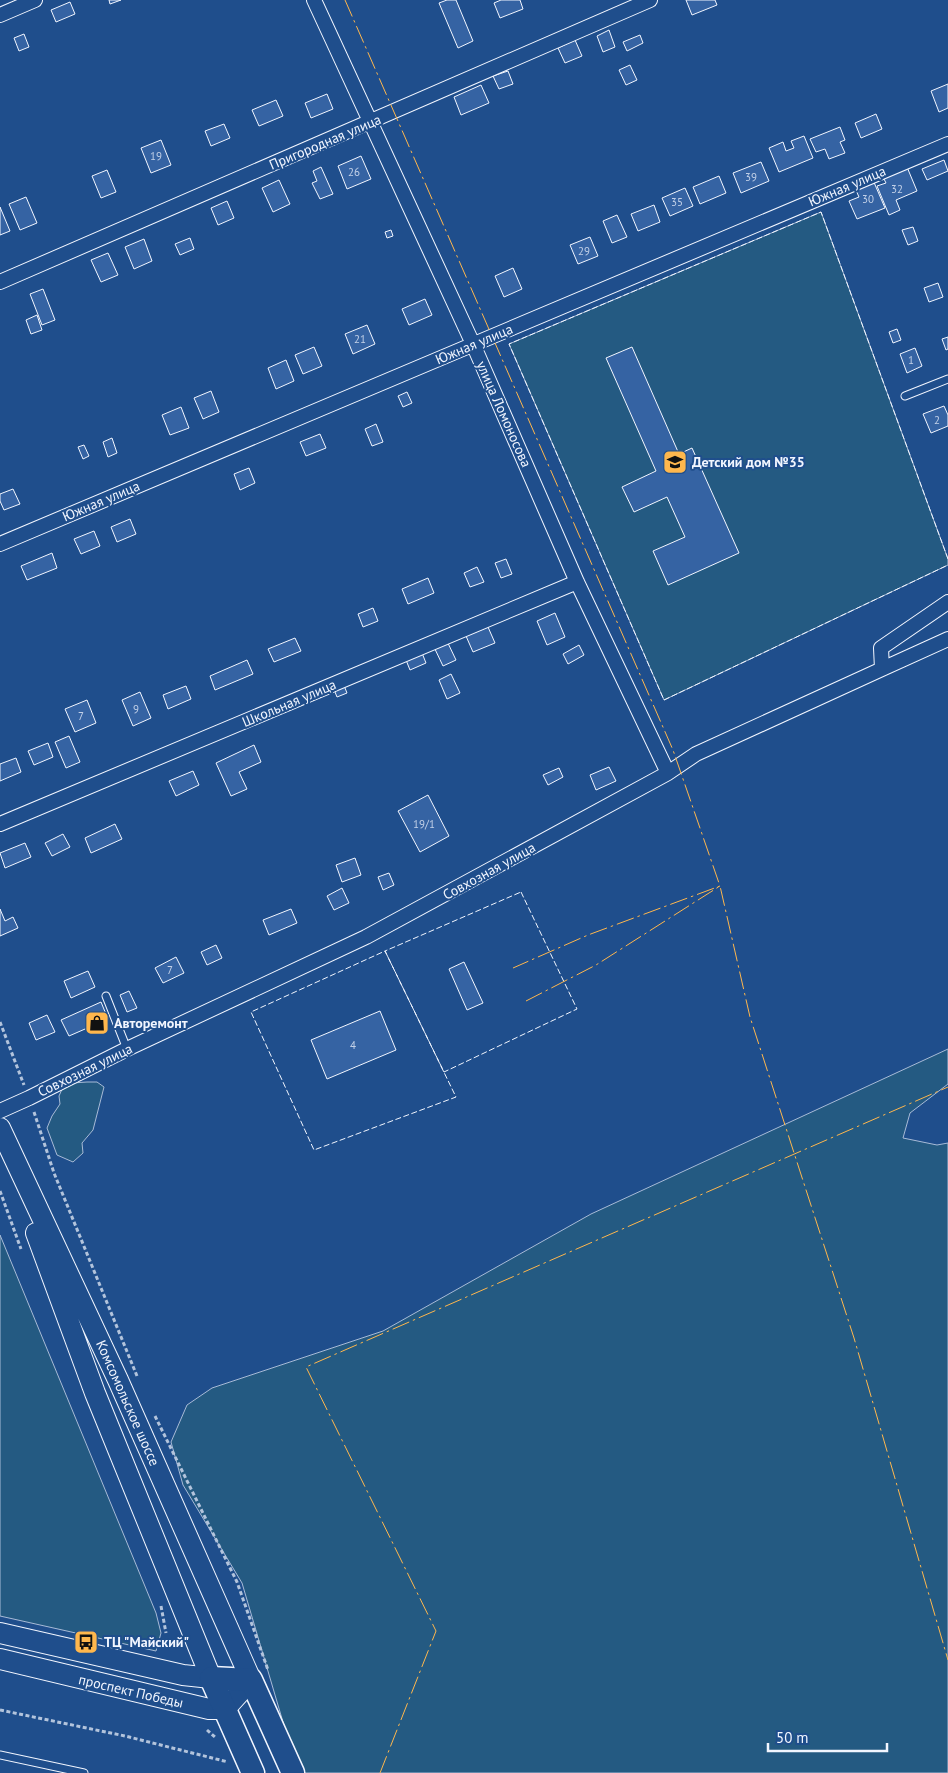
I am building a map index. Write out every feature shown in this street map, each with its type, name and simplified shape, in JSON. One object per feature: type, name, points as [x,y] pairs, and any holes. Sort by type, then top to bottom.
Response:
[{"type":"main road","name":"Комсомольское шоссе","points":[[0,1128],[260,1677],[293,1773]]},
{"type":"main road","name":"Комсомольское шоссе","points":[[0,1132],[94,1393],[224,1709],[244,1768]]},
{"type":"main road","points":[[94,1393],[118,1380]]},
{"type":"main road","name":"проспект Победы","points":[[0,1633],[183,1675],[210,1678]]},
{"type":"main road","name":"проспект Победы","points":[[0,1659],[209,1709],[224,1709]]},
{"type":"main road","points":[[210,1678],[260,1677]]},
{"type":"main road","points":[[224,1709],[260,1677]]},
{"type":"street","points":[[0,15],[36,0]]},
{"type":"street","name":"улица Ломоносова","points":[[314,0],[369,122],[474,344],[577,582],[668,773]]},
{"type":"street","name":"Пригородная улица","points":[[0,282],[650,0]]},
{"type":"street","name":"Южная улица","points":[[0,544],[948,144]]},
{"type":"street","name":"Школьная улица","points":[[0,824],[577,582]]},
{"type":"street","points":[[882,669],[881,648],[948,602]]},
{"type":"street","name":"Совхозная улица","points":[[0,1111],[366,937],[668,773],[696,754],[948,639]]},
{"type":"lane","points":[[905,396],[948,379]]},
{"type":"lane","points":[[106,996],[127,1049]]},
{"type":"lane","points":[[0,1755],[84,1773]]},
{"type":"path","points":[[0,1022],[29,1098],[54,1173],[140,1381]]},
{"type":"path","points":[[152,1408],[237,1582],[260,1677]]},
{"type":"path","points":[[0,1710],[125,1736],[244,1768]]},
{"type":"shaded area","points":[[821,212],[948,559],[948,565],[664,700],[509,344]]},
{"type":"shaded area","points":[[948,1049],[948,1084],[910,1113],[903,1138],[937,1145],[948,1143],[948,1773],[298,1773],[242,1583],[183,1485],[171,1442],[187,1405],[212,1388],[383,1331],[591,1214]]},
{"type":"shaded area","points":[[97,1082],[104,1087],[93,1130],[82,1143],[83,1153],[73,1162],[57,1155],[47,1128],[60,1104],[59,1096],[63,1087],[72,1083]]},
{"type":"shaded area","points":[[0,1235],[156,1613],[161,1633],[156,1651],[0,1616]]},
{"type":"building","points":[[109,0],[121,0],[110,4]]},
{"type":"building","points":[[447,0],[456,0],[473,41],[458,48],[439,3]]},
{"type":"building","points":[[501,0],[520,0],[523,9],[500,18],[494,3]]},
{"type":"building","points":[[686,0],[715,0],[717,5],[692,15]]},
{"type":"building","points":[[70,2],[75,14],[56,22],[51,10]]},
{"type":"building","points":[[609,30],[615,47],[603,52],[597,36]]},
{"type":"building","points":[[24,34],[29,47],[19,51],[14,38]]},
{"type":"building","points":[[640,35],[643,43],[627,51],[623,42]]},
{"type":"building","points":[[575,40],[582,56],[565,63],[558,48]]},
{"type":"building","points":[[630,65],[637,80],[626,85],[619,70]]},
{"type":"building","points":[[508,71],[513,84],[499,89],[493,76]]},
{"type":"building","points":[[948,84],[948,108],[939,112],[931,91]]},
{"type":"building","points":[[481,85],[489,103],[461,115],[454,97]]},
{"type":"building","points":[[327,94],[333,109],[311,118],[305,103]]},
{"type":"building","points":[[276,100],[283,116],[259,126],[252,110]]},
{"type":"building","points":[[876,114],[882,129],[861,138],[855,123]]},
{"type":"building","points":[[224,124],[230,138],[211,146],[205,131]]},
{"type":"building","points":[[840,127],[845,140],[840,142],[845,153],[829,159],[825,149],[816,152],[810,139]]},
{"type":"building","points":[[804,136],[813,158],[779,172],[769,148],[783,142],[786,151],[794,148],[791,141]]},
{"type":"building","points":[[161,140],[171,165],[151,173],[141,148]]},
{"type":"building","points":[[361,156],[371,179],[347,189],[338,166]]},
{"type":"building","points":[[944,160],[948,171],[927,180],[922,169]]},
{"type":"building","points":[[761,162],[769,181],[741,193],[733,173]]},
{"type":"building","points":[[321,167],[333,194],[320,199],[312,183],[317,181],[313,171]]},
{"type":"building","points":[[907,167],[917,191],[896,200],[900,210],[889,215],[877,186],[886,183],[883,177]]},
{"type":"building","points":[[107,170],[116,192],[101,198],[92,176]]},
{"type":"building","points":[[719,176],[726,193],[700,204],[693,187]]},
{"type":"building","points":[[279,180],[290,204],[273,212],[262,188]]},
{"type":"building","points":[[873,180],[885,208],[857,219],[849,201],[859,197],[855,188]]},
{"type":"building","points":[[685,188],[693,206],[670,216],[662,198]]},
{"type":"building","points":[[26,197],[37,223],[20,230],[9,204]]},
{"type":"building","points":[[227,201],[234,218],[218,225],[211,208]]},
{"type":"building","points":[[654,205],[660,222],[638,231],[631,214]]},
{"type":"building","points":[[0,207],[10,231],[0,235]]},
{"type":"building","points":[[617,215],[627,237],[612,243],[603,221]]},
{"type":"building","points":[[913,227],[918,241],[908,245],[902,230]]},
{"type":"building","points":[[391,230],[393,236],[387,238],[385,232]]},
{"type":"building","points":[[590,237],[598,256],[578,264],[570,245]]},
{"type":"building","points":[[190,238],[194,249],[180,255],[175,244]]},
{"type":"building","points":[[144,239],[152,261],[134,269],[125,247]]},
{"type":"building","points":[[108,253],[118,275],[101,282],[91,260]]},
{"type":"building","points":[[513,268],[522,289],[504,297],[495,276]]},
{"type":"building","points":[[938,283],[943,297],[929,302],[924,288]]},
{"type":"building","points":[[43,289],[55,320],[42,325],[30,294]]},
{"type":"building","points":[[425,299],[432,315],[409,325],[402,309]]},
{"type":"building","points":[[37,315],[42,330],[31,334],[26,320]]},
{"type":"building","points":[[367,325],[375,344],[353,354],[345,334]]},
{"type":"building","points":[[897,329],[901,340],[893,343],[889,332]]},
{"type":"building","points":[[948,337],[948,349],[946,350],[942,339]]},
{"type":"building","points":[[314,347],[322,366],[303,374],[295,355]]},
{"type":"building","name":"Детский дом №35","points":[[632,347],[679,454],[692,448],[739,553],[668,585],[653,551],[685,537],[667,497],[634,512],[622,487],[656,471],[606,358]]},
{"type":"building","points":[[915,348],[922,366],[907,373],[900,354]]},
{"type":"building","points":[[286,360],[294,381],[276,389],[268,368]]},
{"type":"building","points":[[211,391],[219,412],[203,419],[194,398]]},
{"type":"building","points":[[407,392],[412,403],[403,407],[398,396]]},
{"type":"building","points":[[944,406],[948,415],[948,426],[931,433],[923,414]]},
{"type":"building","points":[[181,407],[189,428],[170,435],[162,415]]},
{"type":"building","points":[[376,424],[383,442],[372,446],[365,429]]},
{"type":"building","points":[[320,434],[326,448],[306,456],[300,442]]},
{"type":"building","points":[[112,438],[117,453],[108,457],[103,442]]},
{"type":"building","points":[[84,445],[89,456],[83,459],[78,447]]},
{"type":"building","points":[[249,468],[255,483],[240,490],[234,474]]},
{"type":"building","points":[[13,489],[20,504],[4,510],[0,501],[0,494]]},
{"type":"building","points":[[130,519],[136,534],[117,542],[111,527]]},
{"type":"building","points":[[94,531],[100,546],[81,554],[74,539]]},
{"type":"building","points":[[52,553],[57,568],[27,580],[21,566]]},
{"type":"building","points":[[506,559],[512,574],[501,578],[495,563]]},
{"type":"building","points":[[477,567],[484,582],[470,587],[464,573]]},
{"type":"building","points":[[428,578],[434,593],[408,604],[402,589]]},
{"type":"building","points":[[373,608],[378,621],[363,627],[358,614]]},
{"type":"building","points":[[555,613],[565,637],[547,645],[537,621]]},
{"type":"building","points":[[488,627],[495,643],[473,652],[466,636]]},
{"type":"building","points":[[295,638],[301,651],[274,662],[268,649]]},
{"type":"building","points":[[446,639],[456,660],[443,666],[433,645]]},
{"type":"building","points":[[579,645],[584,655],[568,664],[563,654]]},
{"type":"building","points":[[422,653],[426,663],[410,670],[406,660]]},
{"type":"building","points":[[247,660],[253,674],[215,690],[210,676]]},
{"type":"building","points":[[451,674],[460,693],[447,699],[439,680]]},
{"type":"building","points":[[343,683],[347,693],[337,697],[333,687]]},
{"type":"building","points":[[186,686],[191,699],[168,709],[163,695]]},
{"type":"building","points":[[140,692],[151,718],[133,726],[122,700]]},
{"type":"building","points":[[87,700],[96,723],[75,732],[65,709]]},
{"type":"building","points":[[69,736],[80,762],[66,768],[55,742]]},
{"type":"building","points":[[48,743],[53,757],[34,765],[28,751]]},
{"type":"building","points":[[254,745],[261,762],[239,772],[247,789],[231,796],[216,763]]},
{"type":"building","points":[[16,758],[21,772],[0,781],[0,764]]},
{"type":"building","points":[[609,767],[616,781],[596,790],[590,775]]},
{"type":"building","points":[[559,768],[563,777],[548,785],[543,775]]},
{"type":"building","points":[[193,771],[199,785],[176,796],[169,781]]},
{"type":"building","points":[[428,795],[449,836],[420,852],[398,811]]},
{"type":"building","points":[[115,824],[122,839],[91,853],[85,838]]},
{"type":"building","points":[[63,834],[70,847],[52,856],[45,843]]},
{"type":"building","points":[[25,843],[31,857],[5,868],[0,853]]},
{"type":"building","points":[[355,858],[361,875],[342,882],[336,865]]},
{"type":"building","points":[[389,873],[394,885],[383,890],[378,877]]},
{"type":"building","points":[[342,888],[349,903],[334,910],[327,896]]},
{"type":"building","points":[[0,909],[5,921],[13,917],[18,928],[0,936]]},
{"type":"building","points":[[291,909],[297,923],[269,935],[263,920]]},
{"type":"building","points":[[216,945],[222,958],[207,965],[201,952]]},
{"type":"building","points":[[176,957],[184,973],[163,983],[155,968]]},
{"type":"building","points":[[464,962],[483,1003],[467,1010],[449,969]]},
{"type":"building","points":[[88,971],[95,987],[71,998],[64,981]]},
{"type":"building","points":[[129,991],[137,1008],[127,1012],[120,995]]},
{"type":"building","points":[[101,1002],[108,1019],[69,1036],[61,1020]]},
{"type":"building","points":[[380,1011],[396,1050],[327,1079],[311,1040]]},
{"type":"building","points":[[47,1015],[55,1032],[36,1040],[29,1023]]},
{"type":"fence","points":[[948,559],[821,212],[509,344],[664,700],[948,565]]},
{"type":"fence","points":[[521,892],[577,1009],[444,1072],[385,951],[521,892]]},
{"type":"fence","points":[[385,951],[456,1097],[314,1150],[251,1012],[385,951]]},
{"type":"power","points":[[345,0],[673,750],[720,886],[588,935],[513,968]]},
{"type":"power","points":[[526,1001],[596,965],[720,886],[750,1017],[854,1338],[948,1660]]},
{"type":"power","points":[[380,1773],[436,1631],[306,1367],[948,1087]]},
{"type":"place","name":"Детский дом №35","points":[[675,462]]},
{"type":"place","name":"Авторемонт","points":[[97,1023]]},
{"type":"place","name":"ТЦ \"Майский\"","points":[[86,1642]]}]
